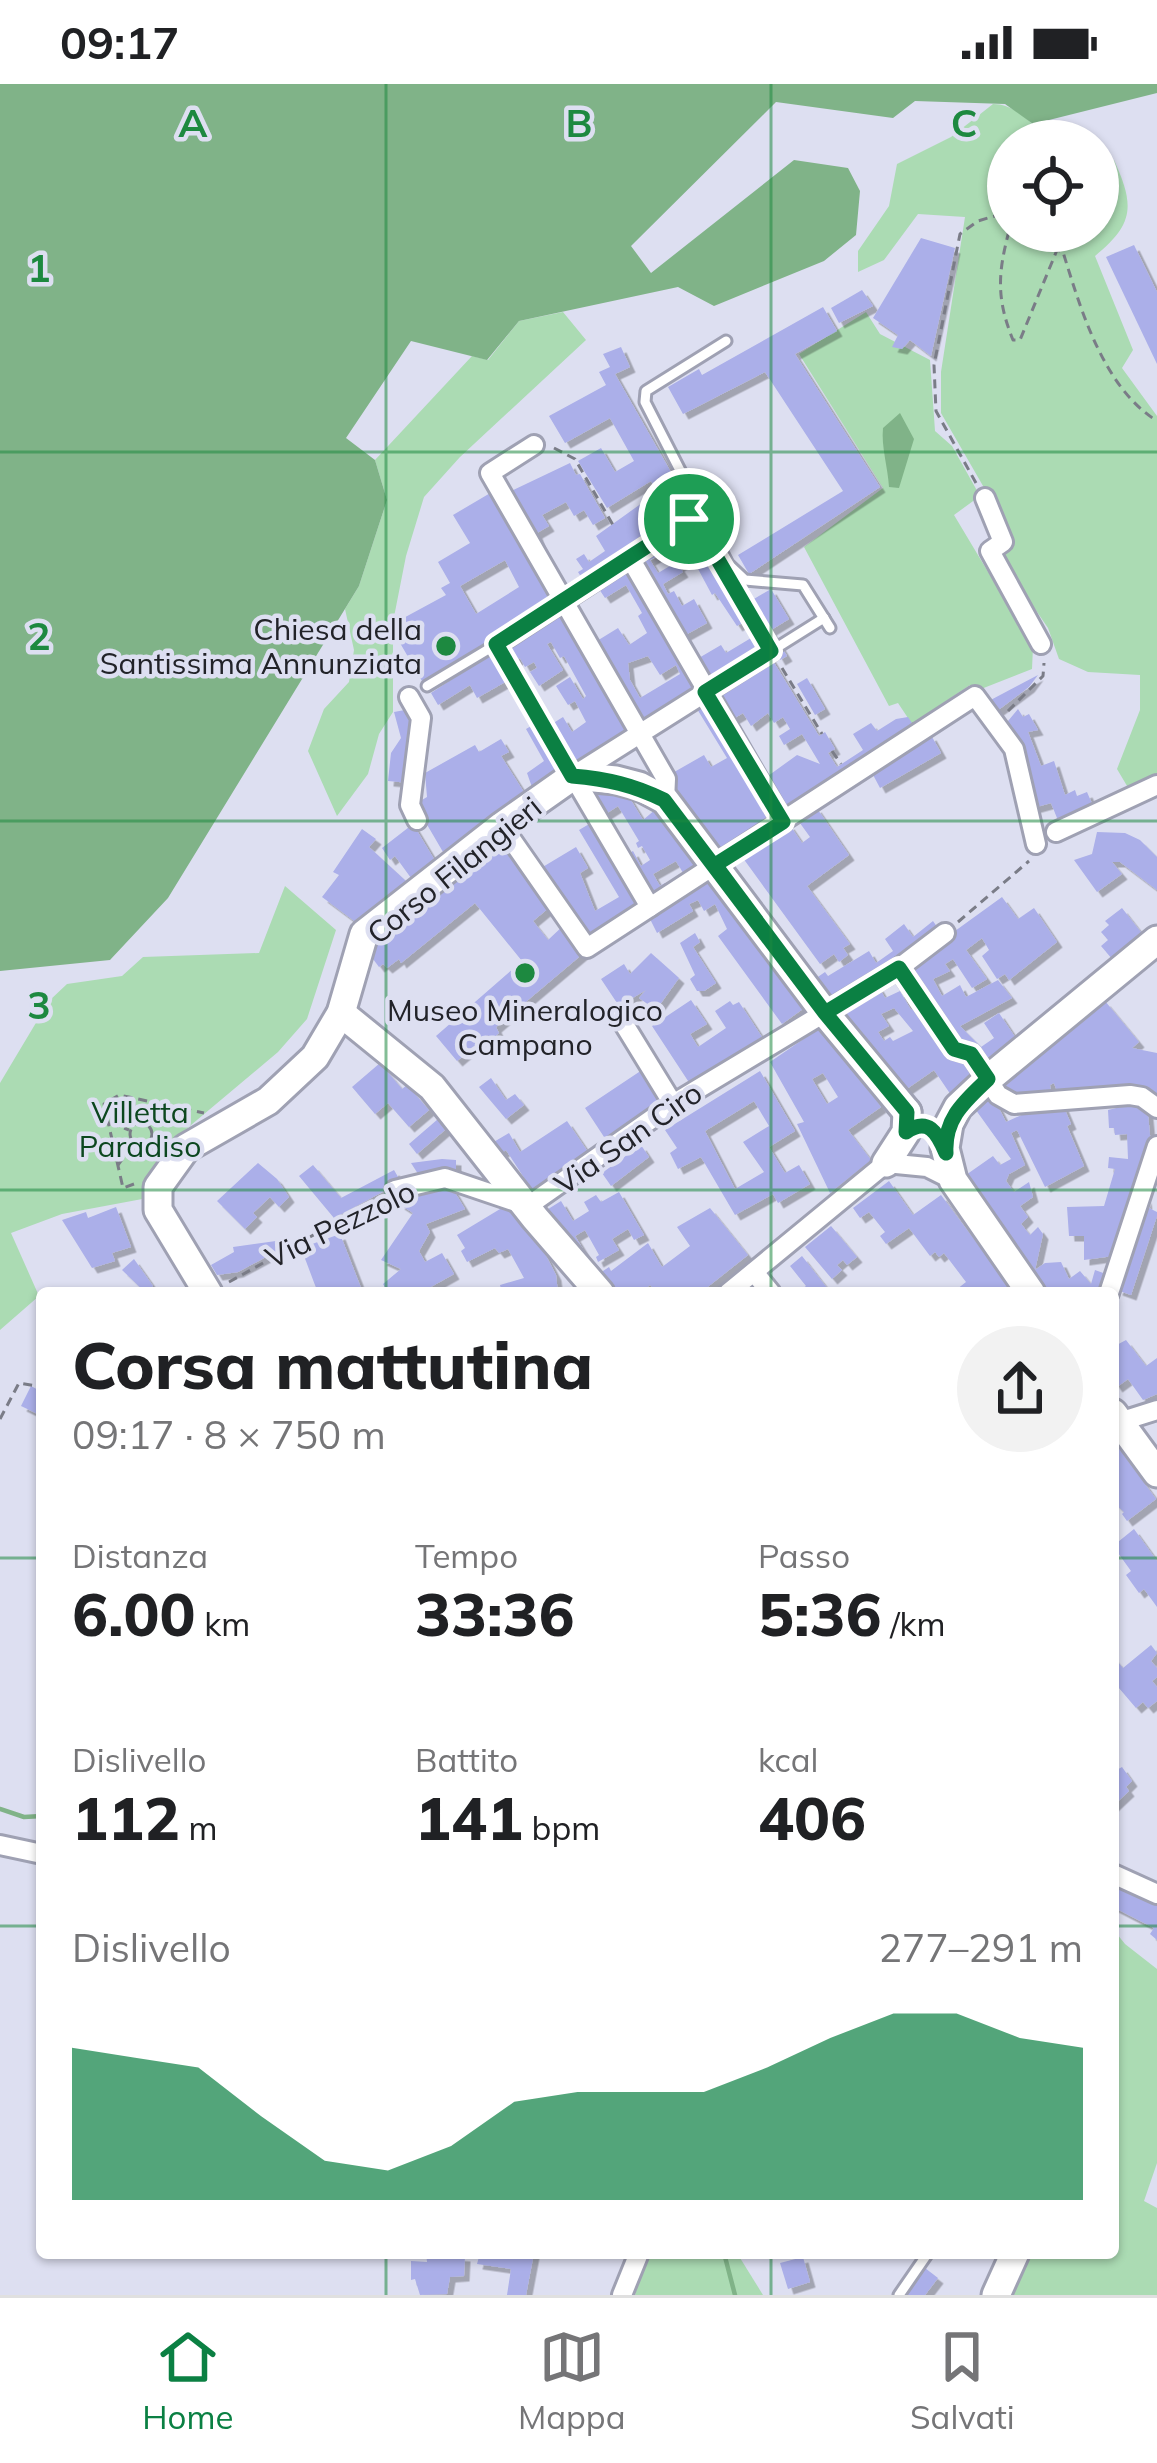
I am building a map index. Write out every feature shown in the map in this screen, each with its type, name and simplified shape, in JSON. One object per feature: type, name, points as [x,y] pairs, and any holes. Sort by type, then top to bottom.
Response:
[{"type":"street","points":[[534,446],[490,473],[665,779],[664,800],[906,1122],[935,1131],[949,1166],[1027,1287]]},
{"type":"street","points":[[985,499],[1003,542],[990,550],[1041,644]]},
{"type":"street","points":[[496,644],[695,516]]},
{"type":"street","points":[[630,558],[783,822]]},
{"type":"street","points":[[650,907],[572,776],[775,648]]},
{"type":"street","points":[[411,695],[421,718],[410,805],[418,820]]},
{"type":"street","points":[[502,826],[587,948],[783,822],[846,774],[975,696],[1014,749],[1036,844]]},
{"type":"street","name":"Corso Filangieri","points":[[211,1287],[158,1210],[158,1187],[186,1148],[268,1101],[315,1057],[341,1012],[364,934],[572,776],[640,786],[664,800]]},
{"type":"street","points":[[1056,832],[1157,785]]},
{"type":"street","name":"Via San Ciro","points":[[595,1287],[528,1206],[673,1104],[899,968],[945,933]]},
{"type":"street","points":[[949,1166],[949,1124],[958,1107],[1157,940]]},
{"type":"street","points":[[899,968],[954,1049],[971,1054],[998,1095],[1014,1104],[1130,1096],[1142,1097],[1157,1108]]},
{"type":"street","points":[[341,1012],[432,1087],[528,1206]]},
{"type":"street","points":[[620,1016],[673,1104]]},
{"type":"street","points":[[735,1287],[886,1163],[906,1122],[958,1107]]},
{"type":"street","points":[[1111,1287],[1157,1146]]},
{"type":"street","points":[[886,1163],[949,1166]]},
{"type":"street","name":"Via Pezzolo","points":[[395,1190],[446,1178],[528,1206]]},
{"type":"street","points":[[754,1272],[766,1287]]},
{"type":"street","points":[[1119,1419],[1157,1409]]},
{"type":"street","points":[[1119,1425],[1157,1473]]},
{"type":"street","points":[[0,1845],[36,1853]]},
{"type":"street","points":[[1119,1877],[1157,1894]]},
{"type":"street","points":[[622,2295],[637,2259]]},
{"type":"street","points":[[996,2295],[1012,2259]]},
{"type":"lane","points":[[726,341],[646,391],[645,402],[695,516],[745,580],[803,585],[827,623],[775,648]]},
{"type":"lane","points":[[695,516],[714,504]]},
{"type":"lane","points":[[427,686],[496,644]]},
{"type":"lane","points":[[899,2295],[924,2259]]},
{"type":"path","points":[[985,499],[936,411],[934,365],[960,234],[987,218]]},
{"type":"path","points":[[1002,252],[998,265],[1004,314],[1013,340],[1020,340],[1057,252]]},
{"type":"path","points":[[1064,252],[1102,360],[1157,421]]},
{"type":"path","points":[[566,453],[575,459],[613,525]]},
{"type":"path","points":[[736,590],[775,648],[822,734]]},
{"type":"path","points":[[496,644],[572,776]]},
{"type":"path","points":[[995,724],[1043,676],[1041,644]]},
{"type":"path","points":[[832,751],[846,774]]},
{"type":"path","points":[[945,933],[1034,857],[1036,844]]},
{"type":"path","points":[[138,1183],[123,1187],[104,1104],[118,1096],[205,1114]]},
{"type":"path","points":[[131,1131],[137,1124],[134,1099]]},
{"type":"path","points":[[137,1124],[146,1124],[164,1106]]},
{"type":"path","points":[[107,1122],[131,1131],[135,1142]]},
{"type":"path","points":[[146,1124],[152,1131],[150,1140]]},
{"type":"path","points":[[135,1142],[150,1140]]},
{"type":"path","points":[[150,1140],[164,1149]]},
{"type":"path","points":[[118,1166],[135,1142]]},
{"type":"path","name":"Via Pezzolo","points":[[218,1287],[395,1190]]},
{"type":"path","points":[[0,1420],[19,1383],[36,1386]]},
{"type":"green space","points":[[993,104],[1028,120],[987,120],[987,252],[1099,252],[1095,256],[1133,350],[1122,368],[1157,416],[1157,775],[1133,796],[1117,769],[1140,710],[1140,675],[1088,672],[1059,659],[1048,628],[997,553],[994,505],[941,413],[941,372],[965,217],[918,214],[884,260],[858,272],[858,251],[889,206],[897,164],[951,137]]},
{"type":"green space","points":[[1119,174],[1128,202],[1119,231]]},
{"type":"green space","points":[[563,312],[586,340],[460,457],[424,497],[393,622],[393,712],[379,734],[368,774],[337,816],[308,751],[324,709],[349,682],[354,650],[345,609],[359,586],[387,500],[375,460],[472,356],[488,360],[519,321]]},
{"type":"green space","points":[[866,312],[880,334],[930,360],[935,431],[952,446],[980,496],[954,515],[1033,647],[1032,669],[976,691],[970,685],[912,724],[898,703],[889,706],[804,547],[883,488],[799,354]]},
{"type":"green space","name":"Villetta Paradiso","points":[[285,886],[336,930],[307,1019],[278,1052],[172,1141],[154,1178],[153,1197],[62,1214],[11,1233],[36,1299],[0,1330],[0,1083],[49,1001],[67,984],[122,976],[143,957],[259,953]]},
{"type":"green space","points":[[1119,1936],[1157,1969],[1157,2163],[1144,2201],[1157,2208],[1157,2295],[1011,2295],[1015,2287],[1008,2283],[1021,2259],[1119,2259]]},
{"type":"green space","points":[[644,2259],[741,2259],[763,2295],[635,2295]]},
{"type":"shaded area","points":[[0,84],[1157,84],[1157,93],[1049,120],[1027,120],[1005,104],[915,101],[893,118],[776,102],[631,246],[651,273],[794,160],[848,168],[860,191],[856,235],[824,261],[714,306],[678,287],[519,321],[487,360],[411,341],[346,438],[375,460],[387,500],[359,586],[168,898],[110,960],[0,971]]},
{"type":"shaded area","points":[[900,413],[914,439],[899,488],[889,487],[883,428]]},
{"type":"building","points":[[921,238],[955,248],[931,356],[910,340],[902,349],[892,347],[898,335],[873,318]]},
{"type":"building","points":[[1134,245],[1157,292],[1157,364],[1106,257]]},
{"type":"building","points":[[862,290],[873,306],[839,323],[831,308]]},
{"type":"building","points":[[823,307],[837,331],[795,354],[880,487],[749,574],[738,555],[843,491],[765,372],[683,414],[668,387],[699,369],[702,375]]},
{"type":"building","points":[[621,347],[630,367],[615,374],[703,520],[696,524],[689,515],[676,523],[651,481],[607,508],[578,461],[601,448],[615,472],[634,461],[610,418],[565,443],[549,416],[606,385],[599,372],[610,367],[603,354]]},
{"type":"building","points":[[570,463],[605,518],[593,525],[584,510],[574,516],[566,502],[542,515],[549,526],[537,533],[541,545],[507,493]]},
{"type":"building","points":[[492,492],[557,601],[422,681],[400,643],[408,638],[398,621],[446,595],[441,588],[450,583],[438,562],[470,543],[453,515]],"holes":[[[505,560],[519,587],[476,614],[460,586]]]},
{"type":"building","points":[[642,503],[659,532],[583,580],[576,559],[584,554],[589,562],[605,551],[596,536]]},
{"type":"building","points":[[695,528],[766,646],[705,684],[692,662],[721,645],[726,653],[751,638],[712,595],[690,554],[685,557],[675,538]]},
{"type":"building","points":[[657,548],[661,554],[650,560],[658,573],[680,560],[682,564],[683,572],[663,584],[668,594],[674,591],[682,606],[694,599],[707,623],[680,638],[634,561]]},
{"type":"building","points":[[630,565],[702,688],[641,727],[592,644],[618,628],[629,645],[647,633],[638,616],[642,613],[626,585],[605,598],[597,586]],"holes":[[[648,656],[660,675],[676,665],[680,674],[640,698],[630,680],[628,663]]]},
{"type":"building","points":[[771,589],[789,619],[771,630],[787,656],[780,660],[747,603]]},
{"type":"building","points":[[562,609],[633,733],[572,769],[547,727],[563,717],[572,732],[586,722],[575,701],[568,705],[556,686],[570,677],[583,699],[586,696],[564,656],[560,658],[551,642],[547,644],[563,670],[539,686],[530,672],[537,668],[534,662],[525,667],[520,658],[513,662],[504,646]]},
{"type":"building","points":[[495,651],[512,678],[477,698],[470,685],[438,705],[431,693]]},
{"type":"building","points":[[770,656],[819,736],[825,732],[835,749],[828,753],[837,767],[863,750],[853,734],[871,723],[877,731],[908,717],[918,732],[783,816],[761,781],[797,755],[820,764],[802,734],[784,745],[779,736],[790,729],[783,717],[774,723],[768,713],[777,706],[751,726],[743,713],[728,722],[710,693]]},
{"type":"building","points":[[1038,675],[993,714],[985,703]]},
{"type":"building","points":[[807,678],[825,709],[815,715],[797,684]]},
{"type":"building","points":[[706,697],[780,821],[718,858],[669,775],[704,755],[711,767],[727,758],[694,704]]},
{"type":"building","points":[[410,709],[419,718],[410,783],[388,781],[391,753],[401,738],[394,712]]},
{"type":"building","points":[[1018,709],[1023,717],[1029,714],[1038,730],[1028,732],[1041,766],[1054,761],[1065,795],[1075,790],[1077,796],[1087,792],[1096,813],[1061,828],[1051,803],[1033,808],[1003,727]]},
{"type":"building","points":[[538,722],[568,773],[534,793],[527,773],[544,761],[526,729]]},
{"type":"building","points":[[931,735],[941,753],[880,788],[871,771]]},
{"type":"building","points":[[501,739],[509,752],[501,756],[527,797],[443,852],[415,804],[427,797],[425,773],[475,745],[479,752]]},
{"type":"building","points":[[585,788],[640,794],[629,797],[643,820],[656,809],[701,869],[686,878],[676,861],[653,874],[660,886],[665,883],[669,889],[651,901],[624,856],[633,851],[641,866],[650,860],[642,846],[638,848],[639,841],[618,806],[601,817]]},
{"type":"building","points":[[816,807],[849,855],[807,886],[850,944],[843,948],[848,955],[839,962],[834,954],[820,964],[740,854],[789,824],[802,843],[810,837],[797,819]]},
{"type":"building","points":[[596,820],[645,905],[586,943],[541,868],[576,847],[588,868],[580,873],[595,911],[619,897],[579,830]]},
{"type":"building","points":[[413,824],[434,859],[411,878],[395,856],[390,860],[382,848]]},
{"type":"building","points":[[362,829],[376,839],[369,847],[406,881],[357,923],[322,897]]},
{"type":"building","points":[[1097,832],[1125,833],[1140,840],[1157,857],[1157,890],[1120,862],[1112,862],[1122,874],[1097,892],[1074,860],[1092,854]]},
{"type":"building","points":[[504,839],[556,902],[533,921],[548,940],[564,925],[586,951],[496,1027],[499,1033],[491,1040],[488,1035],[457,1061],[436,1036],[522,961],[475,903],[401,963],[399,959],[387,968],[379,967],[373,959],[377,945]]},
{"type":"building","points":[[714,873],[811,1003],[782,1024],[718,936],[727,929],[715,904],[704,911],[698,900],[689,904],[693,911],[657,933],[647,913]]},
{"type":"building","points":[[1002,897],[1018,919],[1034,908],[1057,942],[1009,980],[1005,974],[997,979],[982,956],[989,950],[982,938],[966,950],[987,979],[972,988],[953,959],[945,964],[950,971],[933,979],[942,996],[960,985],[966,997],[998,980],[1012,998],[960,1026],[981,1047],[994,1038],[984,1023],[999,1013],[1017,1040],[986,1065],[957,1043],[908,965]]},
{"type":"building","points":[[1122,908],[1144,936],[1113,960],[1101,946],[1108,940],[1101,932],[1109,925],[1105,921]]},
{"type":"building","points":[[933,921],[942,934],[831,1007],[812,981],[869,951],[876,963],[893,951],[885,939],[904,924],[913,937]]},
{"type":"building","points":[[695,933],[700,942],[693,947],[716,983],[704,991],[697,991],[690,979],[695,975],[680,943]]},
{"type":"building","points":[[651,953],[679,978],[656,1010],[639,998],[646,990],[619,1006],[601,979],[624,964],[630,974]]},
{"type":"building","points":[[878,986],[885,998],[900,991],[953,1059],[969,1057],[980,1072],[951,1095],[934,1070],[898,1095],[835,1012]],"holes":[[[894,1008],[913,1031],[884,1041],[878,1032],[889,1026],[881,1014]]]},
{"type":"building","points":[[691,1000],[707,1024],[690,1034],[698,1047],[726,1028],[715,1011],[730,1001],[733,1005],[739,1002],[762,1037],[690,1084],[652,1026]]},
{"type":"building","points":[[1105,1001],[1139,1042],[1132,1048],[1157,1053],[1157,1095],[1129,1091],[1058,1094],[1054,1083],[1051,1093],[1005,1093],[999,1086]]},
{"type":"building","points":[[818,1029],[833,1039],[881,1107],[848,1130],[871,1160],[830,1193],[797,1124],[804,1122],[770,1062]],"holes":[[[823,1073],[838,1097],[827,1104],[812,1079]]]},
{"type":"building","points":[[380,1063],[429,1110],[409,1127],[388,1103],[375,1114],[352,1087]]},
{"type":"building","points":[[648,1066],[669,1098],[606,1140],[585,1108]]},
{"type":"building","points":[[760,1071],[795,1131],[769,1147],[785,1173],[799,1165],[810,1184],[778,1203],[773,1194],[735,1215],[701,1157],[678,1169],[670,1153],[677,1148],[665,1130]],"holes":[[[754,1101],[769,1126],[743,1142],[764,1172],[735,1189],[705,1131]]]},
{"type":"building","points":[[491,1078],[506,1100],[515,1094],[524,1105],[506,1119],[479,1087]]},
{"type":"building","points":[[991,1093],[1006,1122],[1062,1103],[1084,1166],[1045,1187],[1017,1130],[1011,1133],[1025,1165],[1006,1181],[1014,1192],[1029,1182],[1033,1197],[1020,1206],[1028,1217],[1021,1224],[1030,1235],[1038,1227],[1043,1234],[1035,1270],[1045,1263],[1061,1262],[1069,1279],[1080,1271],[1091,1284],[1095,1270],[1106,1274],[1102,1287],[1043,1287],[963,1177],[993,1156],[1000,1165],[1011,1159],[973,1106]]},
{"type":"building","points":[[1141,1102],[1148,1114],[1152,1156],[1113,1256],[1084,1260],[1084,1236],[1069,1236],[1067,1207],[1104,1206],[1115,1169],[1108,1168],[1109,1157],[1128,1159],[1127,1134],[1115,1135],[1114,1128],[1109,1128],[1108,1110]]},
{"type":"building","points":[[438,1119],[446,1129],[417,1154],[409,1144]]},
{"type":"building","points":[[567,1121],[588,1152],[532,1190],[506,1150],[499,1154],[492,1143],[509,1133],[520,1152]]},
{"type":"building","points":[[641,1145],[649,1157],[611,1186],[602,1173]]},
{"type":"building","points":[[456,1160],[456,1175],[420,1177],[411,1163]]},
{"type":"building","points":[[258,1163],[289,1197],[279,1207],[270,1197],[245,1229],[217,1201]]},
{"type":"building","points":[[313,1165],[341,1198],[394,1170],[401,1182],[334,1218],[299,1176]]},
{"type":"building","points":[[448,1181],[465,1209],[426,1224],[430,1232],[419,1251],[425,1262],[442,1253],[454,1274],[431,1287],[385,1287],[401,1269],[381,1260],[413,1213],[399,1204],[410,1188],[421,1196]]},
{"type":"building","points":[[889,1181],[913,1215],[941,1195],[1010,1287],[960,1287],[966,1282],[944,1253],[930,1256],[909,1228],[886,1244],[880,1236],[885,1232],[869,1212],[860,1218],[853,1208]]},
{"type":"building","points":[[619,1192],[644,1235],[634,1240],[628,1229],[612,1239],[619,1250],[598,1262],[585,1230],[575,1236],[586,1254],[577,1259],[545,1211],[561,1201],[573,1221],[589,1211],[584,1202],[596,1195],[601,1202]]},
{"type":"building","points":[[1146,1197],[1147,1207],[1157,1216],[1131,1295],[1118,1287]]},
{"type":"building","points":[[510,1203],[542,1248],[557,1287],[500,1287],[524,1278],[508,1249],[499,1253],[495,1248],[467,1262],[457,1235]]},
{"type":"building","points":[[116,1207],[131,1247],[112,1253],[115,1261],[92,1268],[62,1220],[86,1212],[88,1218]]},
{"type":"building","points":[[710,1208],[748,1255],[708,1287],[609,1287],[597,1275],[609,1267],[611,1271],[648,1243],[662,1267],[690,1246],[677,1227]]},
{"type":"building","points":[[831,1226],[857,1257],[847,1265],[843,1260],[837,1265],[842,1270],[832,1279],[805,1247]]},
{"type":"building","points":[[340,1234],[361,1287],[316,1287],[301,1248]]},
{"type":"building","points":[[276,1241],[277,1251],[238,1272],[217,1275],[211,1265],[234,1252],[233,1247]]},
{"type":"building","points":[[802,1256],[826,1287],[805,1287],[790,1266]]},
{"type":"building","points":[[134,1259],[153,1286],[140,1287],[122,1270]]},
{"type":"building","points":[[1126,1340],[1146,1366],[1157,1358],[1157,1394],[1143,1400],[1128,1379],[1119,1386],[1119,1344]]},
{"type":"building","points":[[31,1386],[36,1389],[36,1413],[21,1406]]},
{"type":"building","points":[[1119,1449],[1156,1499],[1127,1521],[1119,1507]]},
{"type":"building","points":[[1134,1529],[1157,1561],[1157,1607],[1126,1575],[1131,1571],[1119,1554],[1119,1541]]},
{"type":"building","points":[[1151,1645],[1157,1653],[1151,1661],[1157,1668],[1152,1681],[1157,1701],[1148,1708],[1143,1702],[1136,1708],[1119,1688],[1119,1664],[1123,1668]]},
{"type":"building","points":[[1119,1769],[1132,1781],[1119,1800]]},
{"type":"building","points":[[1119,1883],[1157,1899],[1157,1940],[1150,1934],[1154,1928],[1119,1910]]},
{"type":"building","points":[[465,2259],[464,2276],[450,2277],[447,2294],[420,2295],[415,2279],[411,2280],[411,2261]]},
{"type":"building","points":[[478,2259],[533,2259],[526,2295],[507,2295],[511,2269],[477,2264]]},
{"type":"building","points":[[804,2259],[810,2282],[788,2289],[780,2263]]},
{"type":"building","points":[[925,2268],[938,2278],[925,2295],[906,2295]]},
{"type":"waterway","points":[[0,1809],[36,1816]]},
{"type":"waterway","points":[[726,2259],[735,2295]]},
{"type":"place","name":"Chiesa della Santissima Annunziata","points":[[446,646]]},
{"type":"place","name":"Museo Mineralogico Campano","points":[[525,973]]},
{"type":"route","points":[[689,519],[496,644],[572,776],[640,786],[664,800],[825,1013],[907,1112],[906,1132],[916,1125],[928,1126],[946,1153],[945,1138],[958,1107],[988,1079],[971,1054],[954,1049],[899,968],[825,1013],[715,865],[783,822],[705,692],[771,651],[700,529],[689,519]]}]
